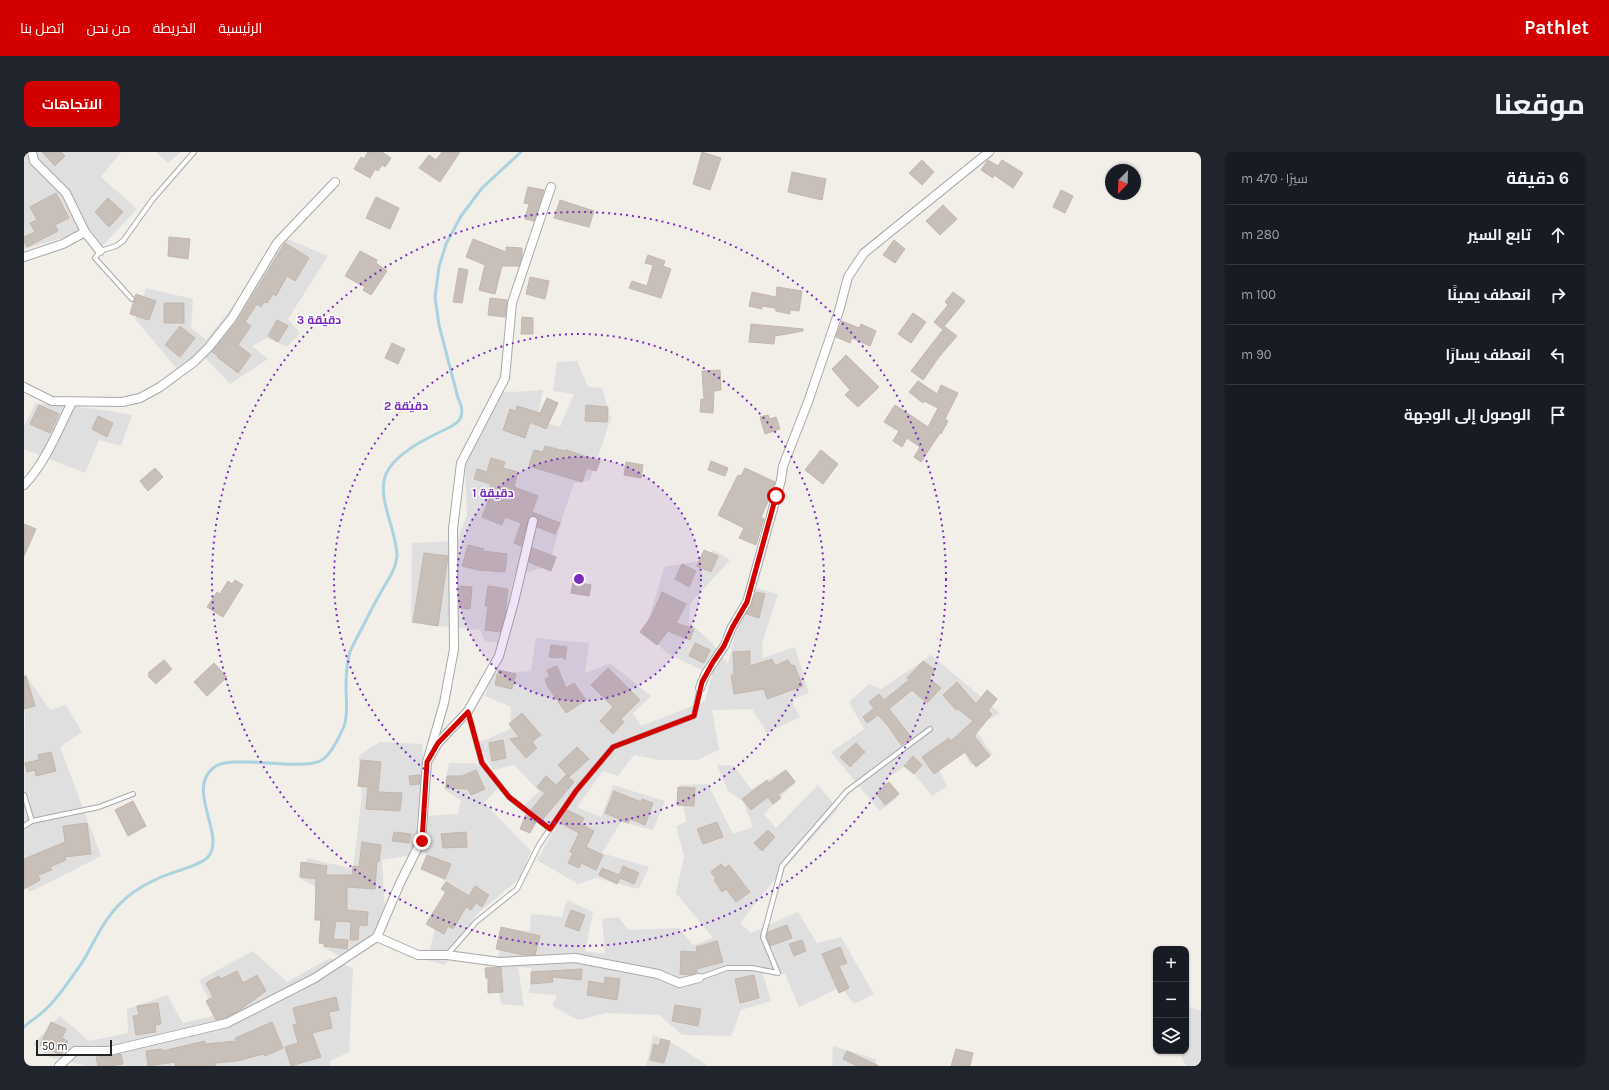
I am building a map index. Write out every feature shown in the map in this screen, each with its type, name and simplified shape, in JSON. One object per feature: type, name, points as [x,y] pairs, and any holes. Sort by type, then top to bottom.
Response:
[{"type":"street","points":[[32,152],[34,161],[66,193],[85,232],[100,251]]},
{"type":"street","points":[[700,688],[705,675],[724,646],[732,628],[747,602],[781,480],[783,466],[808,402],[848,277],[864,253],[989,152]]},
{"type":"street","points":[[24,387],[52,401],[122,402],[140,398],[160,387],[194,362],[209,347],[232,318],[277,243],[335,182]]},
{"type":"street","points":[[59,1066],[76,1051],[109,1050],[227,1023],[315,978],[377,937],[400,883],[422,841],[427,762],[444,703],[454,649],[453,529],[461,463],[505,378],[512,303],[551,187]]},
{"type":"street","points":[[24,257],[63,244],[85,232]]},
{"type":"street","points":[[24,485],[35,473],[42,462],[72,402]]},
{"type":"street","points":[[427,762],[438,743],[468,712],[499,656],[514,602],[533,521]]},
{"type":"street","points":[[377,937],[418,955],[448,955],[499,962],[576,958],[658,974],[679,983],[699,978]]},
{"type":"lane","points":[[132,299],[95,258],[100,251],[116,246],[123,241],[132,231],[153,199],[194,152]]},
{"type":"lane","points":[[448,955],[476,922],[517,889],[539,845],[576,791],[613,747],[694,716],[700,688]]},
{"type":"lane","points":[[468,712],[482,763],[509,797],[550,829]]},
{"type":"lane","points":[[699,978],[727,968],[752,968],[778,973],[763,937],[782,866],[847,791],[930,729]]},
{"type":"lane","points":[[24,826],[32,821],[98,807],[133,794]]},
{"type":"lane","points":[[24,795],[32,821]]},
{"type":"shaded area","points":[[24,152],[121,152],[101,177],[137,209],[95,254],[79,233],[24,249]]},
{"type":"shaded area","points":[[156,152],[181,152],[168,163]]},
{"type":"shaded area","points":[[287,239],[328,256],[288,319],[300,333],[287,347],[267,338],[252,346],[268,359],[230,384],[200,352],[177,369],[135,319],[146,288],[193,299],[191,328],[206,340]]},
{"type":"shaded area","points":[[577,361],[588,387],[602,388],[611,418],[590,480],[574,483],[549,566],[514,576],[500,643],[485,641],[480,630],[411,623],[412,543],[457,541],[467,515],[465,464],[495,393],[543,390],[537,420],[560,427],[574,394],[553,391],[557,362]]},
{"type":"shaded area","points":[[36,403],[98,409],[132,415],[121,446],[99,440],[85,473],[24,449],[24,426]]},
{"type":"shaded area","points":[[713,550],[730,560],[690,604],[689,622],[711,642],[728,663],[736,630],[757,588],[778,594],[762,643],[763,658],[795,647],[809,693],[791,700],[800,717],[767,733],[752,709],[712,710],[719,750],[697,760],[659,760],[634,755],[618,776],[603,771],[577,807],[601,817],[613,785],[665,801],[653,830],[621,822],[602,853],[649,867],[639,889],[596,878],[578,884],[537,860],[555,829],[523,807],[539,791],[514,765],[493,770],[478,743],[510,729],[511,707],[485,696],[492,674],[531,671],[536,638],[589,643],[585,673],[610,663],[651,696],[633,713],[641,726],[705,701],[712,675],[668,654],[644,631],[664,567],[705,560]]},
{"type":"shaded area","points":[[930,654],[1000,713],[974,728],[993,755],[971,765],[963,751],[939,770],[947,786],[932,796],[907,765],[885,780],[897,798],[880,811],[831,752],[864,729],[849,702],[869,684],[881,689],[929,657]]},
{"type":"shaded area","points":[[25,674],[50,710],[66,705],[82,732],[60,747],[101,856],[30,892],[24,886]]},
{"type":"shaded area","points":[[380,742],[422,744],[426,816],[458,814],[461,801],[444,789],[449,763],[474,763],[485,769],[498,788],[484,803],[531,851],[519,879],[476,915],[445,965],[427,960],[447,882],[429,871],[435,858],[424,853],[382,860],[386,928],[346,960],[323,947],[317,887],[301,879],[307,858],[353,869],[362,795],[359,772],[359,755]]},
{"type":"shaded area","points":[[717,765],[734,766],[751,789],[785,770],[796,782],[764,814],[776,828],[818,785],[838,809],[774,880],[740,923],[751,933],[798,912],[817,943],[841,937],[874,994],[854,1004],[841,987],[799,1007],[785,974],[763,974],[771,1001],[741,1010],[731,1036],[682,1035],[659,1015],[607,1013],[578,1020],[552,1006],[557,995],[529,993],[532,968],[518,967],[524,1006],[501,1004],[495,968],[505,930],[530,931],[531,914],[562,917],[567,900],[593,912],[585,951],[605,954],[602,919],[618,917],[629,930],[679,928],[693,945],[713,938],[676,893],[684,856],[676,826],[686,822],[680,785],[708,784],[733,834],[753,827],[743,801],[728,791]]},
{"type":"shaded area","points":[[253,951],[287,982],[330,958],[353,968],[349,1052],[330,1061],[330,1066],[175,1066],[174,1064],[170,1066],[88,1066],[49,1057],[33,1044],[60,1016],[89,1041],[128,1033],[127,1009],[167,995],[183,1023],[217,1015],[199,980]]},
{"type":"shaded area","points":[[1189,1007],[1201,1011],[1201,1066],[1186,1066],[1180,1054],[1189,1054]]},
{"type":"shaded area","points":[[653,1035],[674,1044],[707,1066],[646,1066]]},
{"type":"shaded area","points":[[833,1046],[876,1059],[876,1066],[832,1066]]},
{"type":"building","points":[[42,152],[61,152],[65,156],[55,166]]},
{"type":"building","points":[[368,152],[382,152],[391,158],[385,167],[382,165],[378,171],[375,169],[370,178],[354,169],[361,157],[364,159]]},
{"type":"building","points":[[442,152],[460,152],[440,182],[419,168],[429,155],[436,160]]},
{"type":"building","points":[[702,152],[721,158],[710,190],[693,184]]},
{"type":"building","points":[[922,160],[934,172],[922,185],[909,173]]},
{"type":"building","points":[[988,160],[998,166],[1002,160],[1023,173],[1013,188],[994,175],[993,178],[981,170]]},
{"type":"building","points":[[792,172],[826,179],[822,200],[788,192]]},
{"type":"building","points":[[528,187],[544,190],[534,221],[525,219],[529,204],[524,203]]},
{"type":"building","points":[[1061,190],[1073,196],[1065,213],[1053,207]]},
{"type":"building","points":[[56,193],[69,218],[55,225],[58,231],[27,247],[24,237],[35,232],[30,223],[37,220],[30,207]]},
{"type":"building","points":[[376,197],[399,208],[390,229],[366,218]]},
{"type":"building","points":[[108,198],[123,212],[109,227],[95,212]]},
{"type":"building","points":[[560,200],[594,211],[589,227],[554,218]]},
{"type":"building","points":[[943,205],[957,219],[940,235],[926,221]]},
{"type":"building","points":[[169,237],[190,239],[188,259],[168,256]]},
{"type":"building","points":[[473,239],[506,252],[506,247],[522,248],[522,257],[519,266],[502,266],[495,294],[479,290],[485,265],[466,257]]},
{"type":"building","points":[[894,240],[905,249],[895,263],[883,255]]},
{"type":"building","points":[[285,243],[309,258],[295,281],[287,276],[276,296],[273,294],[267,303],[264,302],[261,307],[257,304],[245,322],[251,326],[238,345],[251,355],[238,373],[212,352],[237,321]]},
{"type":"building","points":[[360,251],[377,260],[376,263],[387,271],[371,295],[363,290],[365,287],[345,276]]},
{"type":"building","points":[[648,255],[665,261],[663,266],[671,269],[661,298],[629,288],[632,281],[647,286],[653,265],[645,263]]},
{"type":"building","points":[[459,268],[468,270],[462,303],[453,302]]},
{"type":"building","points":[[530,277],[549,281],[545,299],[526,294]]},
{"type":"building","points":[[777,287],[802,291],[799,311],[790,310],[790,314],[776,311],[775,308],[762,306],[762,309],[749,306],[752,292],[776,297]]},
{"type":"building","points":[[953,292],[965,301],[942,329],[934,322],[948,305],[945,302]]},
{"type":"building","points":[[136,294],[156,301],[149,320],[130,314]]},
{"type":"building","points":[[490,298],[507,300],[505,317],[488,315]]},
{"type":"building","points":[[164,303],[184,303],[184,323],[164,323]]},
{"type":"building","points":[[913,313],[926,322],[911,343],[898,334]]},
{"type":"building","points":[[522,317],[533,318],[533,334],[521,334]]},
{"type":"building","points":[[277,320],[288,326],[278,342],[268,336]]},
{"type":"building","points":[[842,321],[859,328],[861,324],[876,331],[870,346],[852,338],[850,343],[836,337]]},
{"type":"building","points":[[751,324],[803,329],[803,331],[775,336],[774,344],[749,342]]},
{"type":"building","points":[[180,326],[195,338],[180,357],[165,345]]},
{"type":"building","points":[[945,327],[957,336],[939,357],[923,380],[911,371]]},
{"type":"building","points":[[392,343],[405,349],[398,364],[385,358]]},
{"type":"building","points":[[846,355],[879,387],[858,407],[845,395],[850,390],[832,369]]},
{"type":"building","points":[[720,370],[721,390],[714,391],[713,413],[700,412],[701,399],[704,400],[702,371]]},
{"type":"building","points":[[918,381],[937,394],[941,385],[958,393],[945,419],[948,421],[941,434],[940,433],[921,462],[914,457],[920,447],[907,438],[902,447],[893,441],[899,431],[884,422],[895,405],[928,427],[938,408],[924,401],[923,403],[909,392]]},
{"type":"building","points":[[547,398],[558,403],[546,429],[530,422],[525,438],[503,430],[510,409],[516,411],[517,406],[540,413]]},
{"type":"building","points":[[39,405],[59,414],[50,433],[30,424]]},
{"type":"building","points":[[586,405],[608,407],[607,422],[585,421]]},
{"type":"building","points":[[768,415],[770,419],[776,417],[780,429],[765,434],[760,417]]},
{"type":"building","points":[[98,416],[113,423],[107,437],[92,429]]},
{"type":"building","points":[[545,446],[566,450],[600,461],[596,471],[587,468],[582,482],[529,466],[534,450],[543,452]]},
{"type":"building","points":[[821,450],[838,464],[823,484],[805,470]]},
{"type":"building","points":[[491,458],[505,462],[503,468],[518,472],[514,487],[538,496],[532,512],[560,523],[555,534],[537,527],[538,519],[535,516],[531,516],[528,520],[521,546],[514,543],[521,523],[505,517],[502,525],[482,517],[490,497],[486,495],[491,484],[474,479],[477,469],[487,472]]},
{"type":"building","points":[[711,461],[728,468],[725,476],[708,470]]},
{"type":"building","points":[[626,462],[643,465],[641,478],[624,475]]},
{"type":"building","points":[[155,468],[163,477],[148,491],[140,481]]},
{"type":"building","points":[[745,468],[775,482],[761,517],[764,519],[756,545],[739,538],[744,528],[718,515],[738,475],[741,476]]},
{"type":"building","points":[[24,524],[36,529],[24,556]]},
{"type":"building","points":[[468,545],[484,549],[483,551],[507,554],[505,572],[478,570],[462,566]]},
{"type":"building","points":[[532,548],[556,557],[551,571],[529,562]]},
{"type":"building","points":[[704,550],[718,556],[711,572],[697,566]]},
{"type":"building","points":[[424,553],[448,556],[438,626],[413,622]]},
{"type":"building","points":[[682,564],[696,571],[689,587],[675,579]]},
{"type":"building","points":[[235,580],[243,585],[223,617],[207,607],[217,592],[220,594],[228,581],[232,584]]},
{"type":"building","points":[[573,582],[591,585],[589,596],[571,593]]},
{"type":"building","points":[[460,586],[472,587],[470,609],[459,608]]},
{"type":"building","points":[[488,586],[508,589],[505,615],[500,632],[485,630],[488,606],[485,606]]},
{"type":"building","points":[[662,592],[686,604],[676,623],[694,629],[690,640],[668,631],[657,645],[640,632],[651,617]]},
{"type":"building","points":[[756,592],[765,594],[759,618],[746,614],[752,604]]},
{"type":"building","points":[[695,643],[710,650],[704,663],[689,656]]},
{"type":"building","points":[[551,645],[567,647],[565,660],[562,656],[560,658],[549,657]]},
{"type":"building","points":[[750,651],[750,666],[772,659],[775,666],[788,660],[791,666],[794,665],[803,686],[767,699],[764,689],[734,694],[731,675],[734,675],[733,652]]},
{"type":"building","points":[[164,660],[172,669],[156,684],[148,676],[150,675],[148,673]]},
{"type":"building","points":[[923,661],[935,670],[929,678],[941,688],[927,703],[912,690],[889,709],[912,738],[901,745],[889,727],[878,715],[867,723],[863,717],[874,708],[869,702],[879,694],[884,700],[909,680],[907,678]]},
{"type":"building","points":[[214,663],[227,677],[207,696],[194,682]]},
{"type":"building","points":[[557,666],[566,688],[574,683],[586,700],[566,713],[548,687],[545,679],[550,677],[547,670]]},
{"type":"building","points":[[608,668],[640,700],[621,719],[624,722],[613,734],[600,721],[613,707],[591,685]]},
{"type":"building","points":[[498,670],[516,674],[512,689],[495,685]]},
{"type":"building","points":[[24,676],[26,676],[35,706],[24,709]]},
{"type":"building","points":[[957,682],[976,704],[987,690],[997,699],[988,711],[992,714],[974,736],[990,756],[976,767],[965,752],[934,774],[922,757],[949,738],[951,741],[973,721],[958,709],[956,710],[943,695]]},
{"type":"building","points":[[522,713],[541,735],[532,742],[537,748],[526,758],[510,739],[519,737],[509,724]]},
{"type":"building","points":[[503,740],[506,758],[492,761],[489,743]]},
{"type":"building","points":[[856,743],[865,752],[850,767],[840,757]]},
{"type":"building","points":[[577,747],[589,759],[569,777],[558,765]]},
{"type":"building","points":[[51,752],[56,771],[36,776],[35,770],[27,772],[25,763],[39,760],[38,755]]},
{"type":"building","points":[[913,756],[922,765],[914,774],[904,766]]},
{"type":"building","points":[[361,760],[381,762],[378,792],[402,793],[400,811],[366,809],[368,787],[358,786]]},
{"type":"building","points":[[476,770],[485,789],[471,795],[468,789],[446,788],[447,776],[462,776]]},
{"type":"building","points":[[786,770],[795,782],[778,795],[781,798],[773,804],[768,797],[751,810],[742,799],[767,780],[769,783]]},
{"type":"building","points":[[420,775],[420,784],[410,785],[409,776]]},
{"type":"building","points":[[566,775],[574,782],[543,819],[531,810],[545,793],[537,787],[546,776],[556,785]]},
{"type":"building","points":[[889,782],[899,794],[885,805],[876,793]]},
{"type":"building","points":[[678,787],[695,788],[694,806],[677,805]]},
{"type":"building","points":[[614,791],[641,802],[642,799],[653,803],[645,825],[630,819],[628,823],[605,813]]},
{"type":"building","points":[[133,801],[146,826],[128,836],[115,810]]},
{"type":"building","points":[[567,810],[584,818],[581,824],[594,831],[586,847],[603,855],[596,870],[581,863],[579,868],[568,863],[573,853],[570,852],[579,833],[560,823]]},
{"type":"building","points":[[526,815],[536,822],[530,833],[520,829]]},
{"type":"building","points":[[717,822],[723,837],[703,844],[697,829]]},
{"type":"building","points":[[87,823],[91,854],[64,857],[66,860],[50,867],[52,870],[38,875],[40,880],[24,889],[24,859],[65,842],[63,826]]},
{"type":"building","points":[[768,830],[775,837],[762,851],[754,843]]},
{"type":"building","points":[[394,832],[411,834],[409,843],[392,841]]},
{"type":"building","points":[[466,832],[467,847],[443,848],[441,834]]},
{"type":"building","points":[[362,842],[381,845],[379,862],[377,861],[375,889],[347,887],[347,910],[368,912],[367,926],[359,925],[358,940],[350,940],[351,922],[336,921],[333,939],[348,940],[347,949],[324,946],[325,944],[319,943],[321,920],[315,920],[316,879],[300,877],[301,862],[327,866],[326,875],[352,875],[353,866],[359,867]]},
{"type":"building","points":[[427,855],[451,864],[445,879],[421,869]]},
{"type":"building","points":[[721,864],[725,868],[729,865],[750,892],[736,902],[726,889],[722,892],[714,880],[716,879],[711,872]]},
{"type":"building","points":[[623,866],[639,873],[634,884],[620,878],[617,884],[599,875],[602,868],[619,875]]},
{"type":"building","points":[[446,882],[469,896],[475,886],[489,895],[482,907],[476,903],[471,910],[466,907],[453,929],[448,926],[444,934],[426,924],[446,892],[441,889]]},
{"type":"building","points":[[571,910],[585,915],[579,931],[565,926]]},
{"type":"building","points":[[787,925],[792,938],[770,946],[767,936],[768,932]]},
{"type":"building","points":[[501,927],[540,936],[535,955],[523,955],[496,949]]},
{"type":"building","points":[[802,940],[806,951],[794,956],[789,944]]},
{"type":"building","points":[[717,941],[723,962],[697,969],[697,973],[690,975],[680,974],[681,951],[697,952],[696,947]]},
{"type":"building","points":[[840,947],[847,963],[839,966],[849,988],[839,993],[822,954]]},
{"type":"building","points":[[501,967],[503,992],[488,993],[488,978],[486,978],[485,968]]},
{"type":"building","points":[[582,969],[581,980],[552,977],[553,982],[531,984],[531,972]]},
{"type":"building","points":[[237,971],[243,983],[257,975],[266,991],[237,1012],[225,1018],[216,1020],[206,1001],[213,997],[206,983],[219,976],[221,979]]},
{"type":"building","points":[[754,975],[759,998],[740,1003],[735,979]]},
{"type":"building","points":[[605,977],[620,979],[617,1000],[587,995],[589,981],[604,984]]},
{"type":"building","points":[[336,997],[339,1010],[329,1012],[332,1028],[312,1033],[321,1057],[291,1066],[285,1047],[298,1043],[293,1025],[297,1024],[293,1008]]},
{"type":"building","points":[[158,1003],[161,1024],[155,1025],[156,1032],[136,1035],[133,1016],[139,1015],[137,1006]]},
{"type":"building","points":[[675,1005],[701,1009],[698,1026],[672,1021]]},
{"type":"building","points":[[51,1022],[66,1029],[62,1038],[68,1041],[61,1055],[40,1045]]},
{"type":"building","points":[[272,1022],[283,1048],[265,1056],[263,1054],[237,1061],[215,1063],[215,1066],[175,1066],[175,1062],[148,1066],[146,1051],[162,1049],[162,1051],[205,1041],[205,1044],[236,1041],[235,1038]]},
{"type":"building","points":[[661,1039],[670,1041],[664,1063],[650,1060],[654,1044],[659,1046]]},
{"type":"building","points":[[956,1049],[973,1053],[970,1066],[951,1066]]},
{"type":"building","points":[[847,1051],[879,1066],[857,1066],[843,1059]]},
{"type":"building","points":[[121,1054],[123,1064],[98,1066],[96,1057]]},
{"type":"waterway","points":[[24,1027],[45,1010],[62,991],[83,961],[106,920],[125,899],[141,887],[164,876],[199,863],[208,857],[212,848],[213,836],[204,798],[204,786],[207,775],[216,766],[222,763],[232,762],[295,764],[315,763],[325,758],[335,745],[344,727],[346,718],[346,674],[350,652],[373,606],[391,575],[397,556],[394,536],[385,503],[384,483],[386,474],[401,455],[424,440],[456,424],[462,414],[461,405],[439,325],[435,297],[439,267],[446,244],[461,216],[482,188],[521,152]]},
{"type":"route","points":[[422,841],[427,762],[438,743],[468,712],[474,728],[482,763],[509,797],[550,829],[576,791],[613,747],[648,732],[694,716],[702,682],[724,646],[732,628],[747,602],[776,496]]}]
